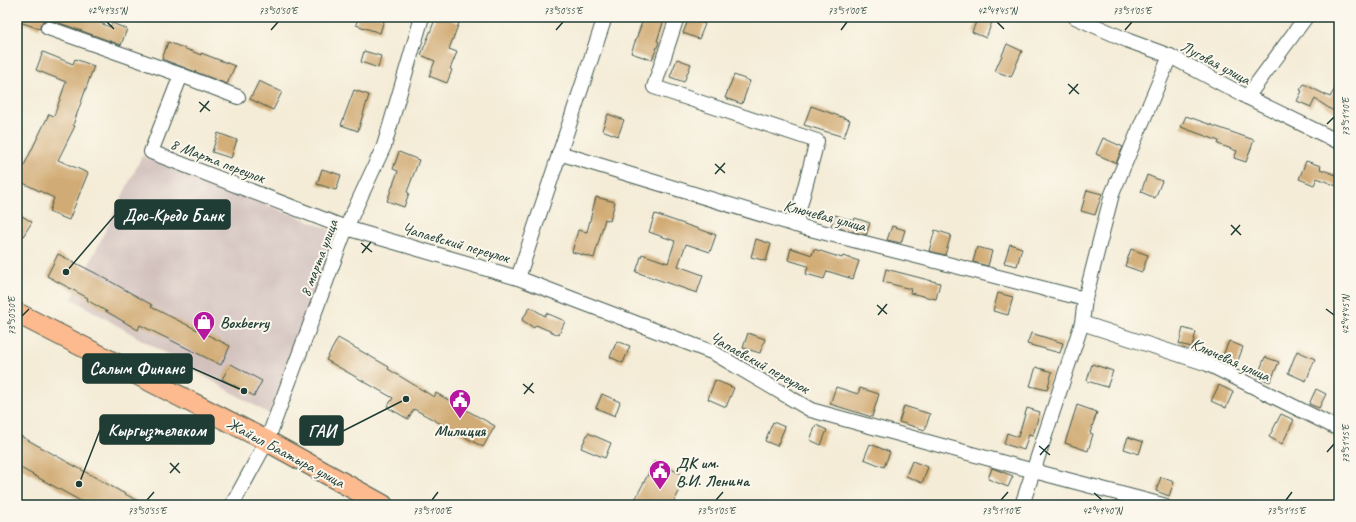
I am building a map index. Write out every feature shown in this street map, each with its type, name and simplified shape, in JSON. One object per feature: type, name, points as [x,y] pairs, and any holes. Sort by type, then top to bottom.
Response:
[{"type":"highway","name":"Жайыл Баатыра улица","points":[[17,313],[267,441],[383,505]]},
{"type":"street","name":"8 марта улица","points":[[232,505],[267,441],[346,228],[384,146],[422,17]]},
{"type":"street","points":[[518,278],[605,17]]},
{"type":"street","points":[[677,17],[654,87],[817,141],[795,225]]},
{"type":"street","name":"Луговая улица","points":[[1075,17],[1129,41],[1170,56],[1246,97],[1339,142]]},
{"type":"street","points":[[1246,97],[1306,17]]},
{"type":"street","points":[[48,28],[238,97]]},
{"type":"street","points":[[1022,505],[1082,323],[1085,299],[1112,194],[1170,56]]},
{"type":"street","name":"8 Марта переулок","points":[[180,76],[151,152],[346,228]]},
{"type":"street","name":"Ключевая улица","points":[[559,153],[795,225],[1085,299]]},
{"type":"street","name":"Чапаевский переулок","points":[[346,228],[518,278],[714,354],[811,410],[1163,505]]},
{"type":"street","name":"Ключевая улица","points":[[1082,323],[1208,364],[1339,429]]},
{"type":"shaded area","points":[[142,156],[339,233],[269,414],[72,299]]},
{"type":"building","points":[[17,17],[86,17],[110,27],[112,23],[127,29],[121,45],[51,20],[43,21],[40,25],[40,29],[17,21]]},
{"type":"building","points":[[358,17],[385,17],[380,33],[356,25]]},
{"type":"building","points":[[436,17],[443,17],[459,23],[449,49],[457,52],[450,69],[452,70],[447,83],[429,76],[435,61],[421,55]]},
{"type":"building","points":[[644,17],[665,17],[657,41],[659,42],[652,60],[631,53]]},
{"type":"building","points":[[978,17],[994,17],[986,38],[972,32]]},
{"type":"building","points":[[689,18],[705,24],[699,39],[683,33]]},
{"type":"building","points":[[168,42],[235,66],[227,84],[162,59]]},
{"type":"building","points":[[1007,44],[1022,51],[1011,77],[995,71]]},
{"type":"building","points":[[364,51],[381,56],[378,68],[361,62]]},
{"type":"building","points":[[43,52],[73,64],[75,59],[94,66],[73,125],[75,126],[58,160],[88,173],[69,220],[49,212],[54,198],[17,180],[49,114],[54,116],[66,82],[36,70]]},
{"type":"building","points":[[677,59],[691,64],[684,82],[670,77]]},
{"type":"building","points":[[734,75],[750,81],[742,104],[725,98]]},
{"type":"building","points":[[259,81],[282,92],[273,110],[250,99]]},
{"type":"building","points":[[1339,82],[1339,106],[1335,112],[1315,99],[1311,107],[1297,101],[1302,91],[1300,90],[1304,84],[1330,97]]},
{"type":"building","points":[[354,90],[369,95],[358,131],[341,125]]},
{"type":"building","points":[[811,106],[850,120],[844,137],[804,125]]},
{"type":"building","points":[[608,114],[624,120],[618,136],[602,130]]},
{"type":"building","points":[[1186,116],[1254,140],[1246,162],[1234,158],[1237,151],[1218,144],[1219,141],[1181,127]]},
{"type":"building","points":[[218,133],[237,140],[231,158],[212,152]]},
{"type":"building","points":[[1103,138],[1123,147],[1116,163],[1096,154]]},
{"type":"building","points":[[399,152],[419,160],[407,192],[409,193],[404,207],[387,201],[398,171],[393,169]]},
{"type":"building","points":[[1306,161],[1321,166],[1320,169],[1339,176],[1339,187],[1317,178],[1314,185],[1299,179]]},
{"type":"building","points":[[322,169],[341,175],[336,190],[317,184]]},
{"type":"building","points":[[1147,175],[1162,181],[1155,198],[1141,192]]},
{"type":"building","points":[[1087,190],[1102,194],[1095,215],[1081,211]]},
{"type":"building","points":[[596,197],[615,202],[610,221],[605,219],[594,258],[572,252],[578,230],[587,232]]},
{"type":"building","points":[[17,213],[32,222],[17,246]]},
{"type":"building","points":[[655,214],[716,235],[710,252],[686,244],[678,266],[703,275],[697,293],[636,272],[642,254],[668,263],[675,241],[649,232]]},
{"type":"building","points":[[835,215],[854,221],[855,218],[870,223],[866,235],[831,226]]},
{"type":"building","points":[[892,226],[905,230],[901,243],[887,240]]},
{"type":"building","points":[[935,230],[951,235],[945,255],[929,251]]},
{"type":"building","points":[[756,239],[771,244],[766,261],[751,257]]},
{"type":"building","points":[[1010,244],[1022,248],[1017,266],[1004,263]]},
{"type":"building","points":[[977,247],[992,251],[988,266],[973,262]]},
{"type":"building","points":[[791,248],[812,255],[814,249],[842,258],[843,256],[859,261],[853,279],[827,271],[824,279],[806,274],[808,266],[788,260]]},
{"type":"building","points":[[1131,249],[1148,255],[1142,272],[1125,266]]},
{"type":"building","points":[[58,254],[152,305],[151,307],[230,346],[221,365],[140,325],[138,330],[87,300],[88,298],[47,276]]},
{"type":"building","points":[[886,269],[940,283],[936,299],[910,293],[911,289],[883,282]]},
{"type":"building","points":[[998,293],[1013,297],[1008,315],[993,311]]},
{"type":"building","points":[[530,307],[545,316],[546,313],[565,321],[559,335],[536,325],[534,328],[522,320]]},
{"type":"building","points":[[1183,328],[1196,332],[1192,347],[1179,344]]},
{"type":"building","points":[[748,333],[765,339],[760,353],[743,348]]},
{"type":"building","points":[[1031,333],[1063,343],[1060,353],[1027,344]]},
{"type":"building","points":[[338,338],[389,367],[388,369],[434,397],[436,393],[495,426],[483,447],[414,409],[408,419],[387,407],[393,398],[326,360]]},
{"type":"building","points":[[617,341],[630,346],[623,363],[610,357]]},
{"type":"building","points":[[1229,341],[1243,347],[1236,366],[1221,360]]},
{"type":"building","points":[[1297,351],[1315,359],[1306,381],[1288,373]]},
{"type":"building","points":[[1265,357],[1279,362],[1270,382],[1257,377]]},
{"type":"building","points":[[231,364],[262,381],[254,396],[222,379]]},
{"type":"building","points":[[1092,364],[1113,371],[1107,387],[1087,381]]},
{"type":"building","points":[[1036,367],[1052,372],[1047,390],[1030,386]]},
{"type":"building","points":[[715,380],[734,388],[726,407],[708,399]]},
{"type":"building","points":[[1219,385],[1233,392],[1226,408],[1211,401]]},
{"type":"building","points":[[836,387],[858,394],[860,388],[879,394],[872,417],[830,404]]},
{"type":"building","points":[[1316,389],[1326,394],[1319,408],[1309,404]]},
{"type":"building","points":[[602,394],[620,402],[615,416],[596,408]]},
{"type":"building","points":[[1077,405],[1097,412],[1090,433],[1093,434],[1088,451],[1065,443]]},
{"type":"building","points":[[904,406],[930,414],[925,430],[899,422]]},
{"type":"building","points":[[1027,408],[1040,412],[1033,435],[1029,434],[1024,450],[1004,444],[1007,433],[1018,437]]},
{"type":"building","points":[[1281,414],[1294,420],[1282,444],[1269,437]]},
{"type":"building","points":[[773,422],[785,427],[777,446],[765,441]]},
{"type":"building","points":[[816,425],[827,430],[821,445],[810,440]]},
{"type":"building","points":[[588,433],[611,443],[605,458],[581,448]]},
{"type":"building","points":[[17,434],[145,505],[88,505],[17,466]]},
{"type":"building","points":[[1128,437],[1143,442],[1139,454],[1124,449]]},
{"type":"building","points":[[870,444],[890,452],[884,467],[864,459]]},
{"type":"building","name":"ДК им. В.И. Ленина","points":[[655,461],[687,477],[672,505],[632,505]]},
{"type":"building","points":[[912,461],[928,467],[922,483],[906,476]]},
{"type":"building","points":[[992,468],[1013,476],[1008,487],[988,479]]},
{"type":"building","points":[[1161,477],[1174,482],[1169,496],[1156,491]]},
{"type":"place","name":"Дос-Кредо Банк","points":[[66,272]]},
{"type":"place","name":"Boxberry","points":[[204,342]]},
{"type":"place","name":"Салым Финанс","points":[[244,391]]},
{"type":"place","name":"ГАИ","points":[[406,399]]},
{"type":"place","name":"Милиция","points":[[460,420]]},
{"type":"place","name":"Кыргызтелеком","points":[[79,484]]},
{"type":"place","name":"ДК им. В.И. Ленина","points":[[660,490]]}]
